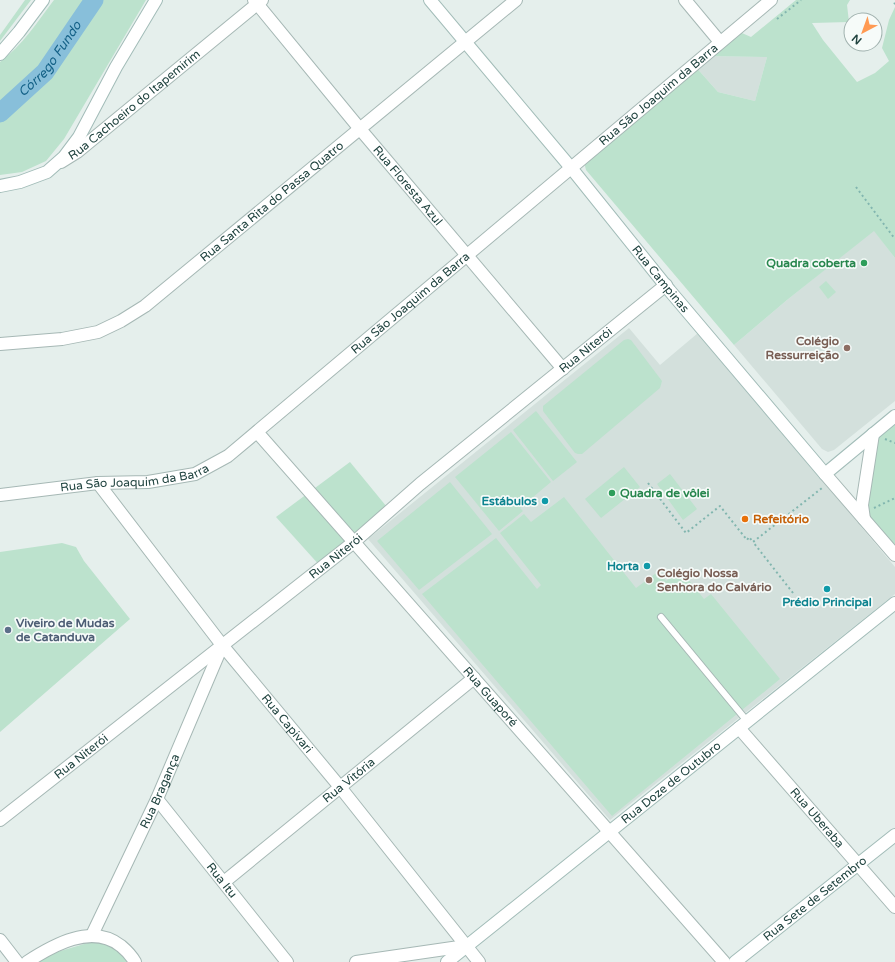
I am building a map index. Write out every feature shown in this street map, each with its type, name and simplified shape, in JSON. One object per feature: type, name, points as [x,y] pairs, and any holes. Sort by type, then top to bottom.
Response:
[{"type":"street","points":[[0,54],[43,0]]},
{"type":"street","points":[[47,172],[64,157],[80,137],[116,67],[156,0]]},
{"type":"street","name":"Rua Campinas","points":[[430,0],[828,478],[866,515],[895,555]]},
{"type":"street","name":"Rua Santa Rita do Passa Quatro","points":[[0,344],[62,339],[98,332],[121,321],[145,306],[516,0]]},
{"type":"street","points":[[685,0],[720,42]]},
{"type":"street","name":"Rua São Joaquim da Barra","points":[[0,495],[98,483],[148,482],[195,474],[228,456],[467,255],[572,169],[771,0]]},
{"type":"street","name":"Rua Cachoeiro do Itapemirim","points":[[0,186],[20,182],[47,172],[77,152],[258,1]]},
{"type":"street","name":"Rua Floresta Azul","points":[[258,1],[360,129],[563,370]]},
{"type":"street","name":"Rua Niterói","points":[[0,820],[354,542],[420,484],[563,370],[666,285]]},
{"type":"street","points":[[828,478],[877,435],[895,416]]},
{"type":"street","name":"Rua Guaporé","points":[[257,432],[724,962]]},
{"type":"street","points":[[866,515],[862,505],[877,435]]},
{"type":"street","name":"Rua Capivari","points":[[98,483],[222,645],[340,787],[479,962]]},
{"type":"street","name":"Rua Doze de Outubro","points":[[447,962],[895,603]]},
{"type":"street","name":"Rua Bragança","points":[[92,935],[157,799],[222,645]]},
{"type":"street","name":"Rua Vitória","points":[[224,882],[474,678]]},
{"type":"street","name":"Rua Uberaba","points":[[743,725],[895,907]]},
{"type":"street","name":"Rua Itu","points":[[157,799],[287,962]]},
{"type":"street","name":"Rua Sete de Setembro","points":[[735,962],[895,834]]},
{"type":"street","points":[[27,962],[54,946],[92,935],[114,941],[131,955],[135,962]]},
{"type":"street","points":[[0,940],[17,962]]},
{"type":"street","points":[[356,962],[466,946]]},
{"type":"lane","points":[[661,617],[743,725]]},
{"type":"path","points":[[777,19],[801,0]]},
{"type":"path","points":[[856,187],[895,239]]},
{"type":"path","points":[[877,435],[895,444]]},
{"type":"path","points":[[753,542],[828,478]]},
{"type":"path","points":[[648,483],[686,533],[720,506],[747,540],[749,538],[753,542],[793,593]]},
{"type":"path","points":[[866,515],[895,498]]},
{"type":"shaded area","points":[[705,56],[767,57],[755,101],[718,92],[694,65]]},
{"type":"shaded area","name":"Colégio Ressurreição","points":[[874,230],[895,258],[895,401],[834,450],[828,452],[822,449],[734,345]]},
{"type":"shaded area","name":"Colégio Nossa Senhora do Calvário","points":[[629,328],[660,365],[698,333],[895,567],[895,594],[610,820],[368,539]]},
{"type":"green space","points":[[25,0],[31,0],[0,41],[0,35]]},
{"type":"green space","points":[[54,0],[146,0],[64,139],[46,161],[22,172],[0,175],[0,62],[23,41]]},
{"type":"green space","points":[[796,0],[850,0],[847,5],[848,12],[843,12],[843,22],[812,23],[823,40],[857,82],[875,73],[889,61],[883,50],[883,44],[889,20],[895,7],[895,258],[874,231],[787,300],[734,345],[586,170],[584,162],[694,65],[718,92],[755,101],[767,57],[705,56],[735,30],[751,37]]},
{"type":"green space","points":[[826,281],[836,292],[828,299],[819,287]]},
{"type":"green space","points":[[624,340],[631,340],[662,381],[660,388],[582,454],[575,453],[543,411],[543,406]]},
{"type":"green space","points":[[536,411],[577,462],[553,481],[513,430]]},
{"type":"green space","points":[[895,421],[895,548],[866,515],[878,435]]},
{"type":"green space","points":[[511,432],[551,482],[520,508],[523,511],[499,531],[455,477]]},
{"type":"green space","points":[[350,462],[391,512],[321,567],[276,517]]},
{"type":"green space","name":"Quadra de vôlei","points":[[624,467],[640,487],[601,518],[585,499]]},
{"type":"green space","points":[[670,474],[697,509],[683,520],[657,484]]},
{"type":"green space","points":[[450,482],[492,534],[419,590],[377,541]]},
{"type":"green space","points":[[564,497],[636,588],[659,571],[666,581],[681,570],[704,599],[711,594],[780,679],[612,816],[422,594],[496,538],[537,589],[541,585],[500,533],[524,514],[531,522]]},
{"type":"green space","points":[[62,543],[76,547],[84,561],[130,619],[0,732],[0,552]]},
{"type":"green space","points":[[91,942],[102,944],[117,950],[128,962],[37,962],[57,952]]},
{"type":"waterway","name":"Córrego Fundo","points":[[0,113],[45,72],[94,0]]},
{"type":"place","name":"Quadra coberta","points":[[864,263]]},
{"type":"place","name":"Colégio Ressurreição","points":[[847,348]]},
{"type":"place","name":"Quadra de vôlei","points":[[612,493]]},
{"type":"place","name":"Estábulos","points":[[545,501]]},
{"type":"place","name":"Refeitório","points":[[745,519]]},
{"type":"place","name":"Horta","points":[[647,566]]},
{"type":"place","name":"Colégio Nossa Senhora do Calvário","points":[[649,580]]},
{"type":"place","name":"Prédio Principal","points":[[827,589]]},
{"type":"place","name":"Viveiro de Mudas de Catanduva","points":[[8,630]]}]
